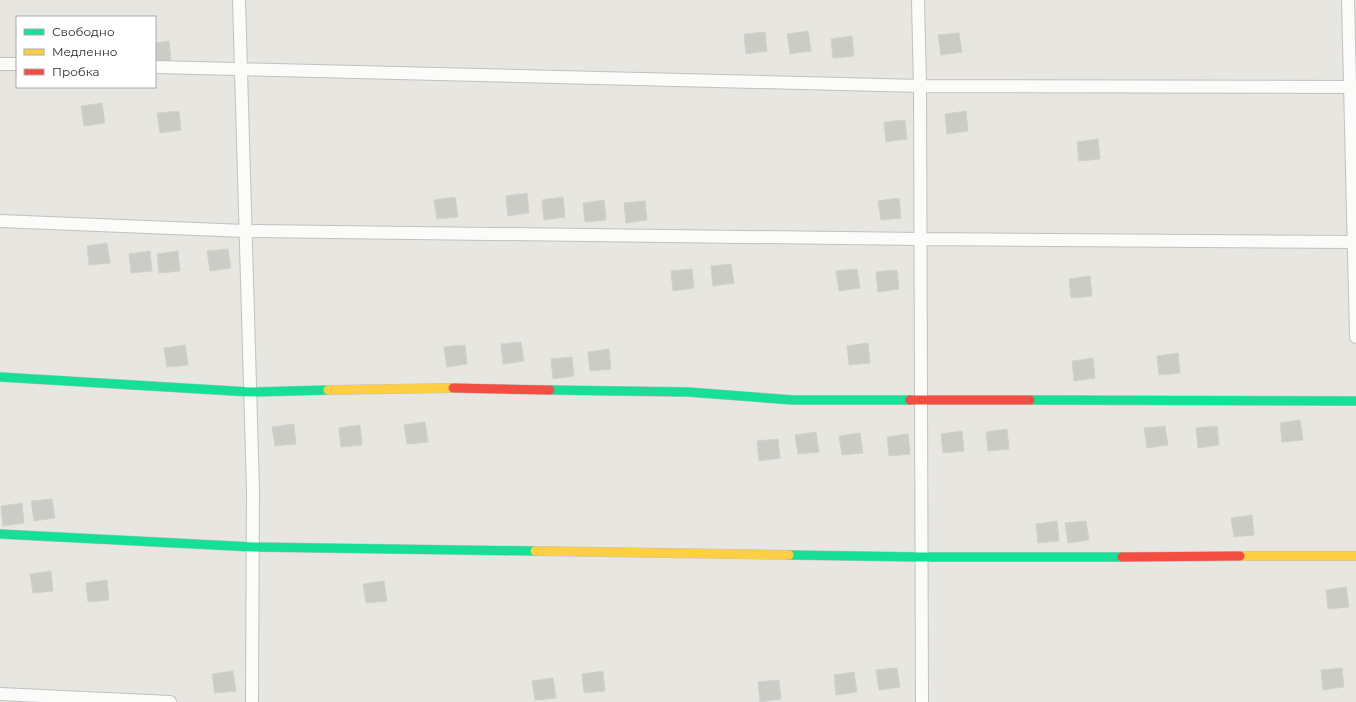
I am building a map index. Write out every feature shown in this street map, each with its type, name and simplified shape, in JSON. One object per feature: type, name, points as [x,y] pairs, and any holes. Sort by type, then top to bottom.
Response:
[{"type":"street","points":[[239,0],[253,490],[252,702]]},
{"type":"street","points":[[918,0],[922,401],[922,702]]},
{"type":"street","points":[[1348,0],[1353,87],[1356,337]]},
{"type":"street","points":[[0,64],[16,64]]},
{"type":"street","points":[[156,67],[920,86],[1353,87]]},
{"type":"street","points":[[0,221],[246,231],[921,240],[1355,242]]},
{"type":"street","points":[[0,377],[250,392],[429,388],[688,392],[793,400],[1356,401]]},
{"type":"street","points":[[0,534],[252,547],[921,557],[1356,556]]},
{"type":"street","points":[[0,694],[170,702]]},
{"type":"building","points":[[808,31],[811,51],[790,54],[787,34]]},
{"type":"building","points":[[765,32],[767,51],[746,54],[744,34]]},
{"type":"building","points":[[959,33],[962,52],[941,55],[938,35]]},
{"type":"building","points":[[852,36],[854,56],[833,58],[831,39]]},
{"type":"building","points":[[169,41],[171,61],[156,63],[156,43]]},
{"type":"building","points":[[102,103],[105,123],[84,126],[81,106]]},
{"type":"building","points":[[179,111],[181,130],[160,133],[157,113]]},
{"type":"building","points":[[966,111],[968,131],[947,134],[945,114]]},
{"type":"building","points":[[905,120],[907,139],[886,142],[884,122]]},
{"type":"building","points":[[1098,139],[1100,159],[1079,161],[1077,142]]},
{"type":"building","points":[[527,193],[529,213],[508,216],[506,196]]},
{"type":"building","points":[[455,197],[458,217],[437,219],[434,200]]},
{"type":"building","points":[[563,197],[565,217],[544,220],[542,200]]},
{"type":"building","points":[[899,198],[901,218],[881,220],[878,201]]},
{"type":"building","points":[[604,200],[606,220],[585,222],[583,203]]},
{"type":"building","points":[[645,201],[647,220],[626,223],[624,203]]},
{"type":"building","points":[[107,243],[110,263],[89,265],[87,246]]},
{"type":"building","points":[[228,249],[231,268],[210,271],[207,251]]},
{"type":"building","points":[[150,251],[152,271],[131,273],[129,254]]},
{"type":"building","points":[[178,251],[180,271],[159,273],[157,254]]},
{"type":"building","points":[[731,264],[734,283],[713,286],[711,266]]},
{"type":"building","points":[[692,269],[694,288],[673,291],[671,271]]},
{"type":"building","points":[[857,269],[860,288],[839,291],[836,271]]},
{"type":"building","points":[[897,270],[899,289],[878,292],[876,272]]},
{"type":"building","points":[[1090,276],[1092,296],[1071,298],[1069,279]]},
{"type":"building","points":[[521,342],[524,361],[503,364],[501,344]]},
{"type":"building","points":[[868,343],[870,363],[849,365],[847,346]]},
{"type":"building","points":[[185,345],[188,365],[167,367],[164,348]]},
{"type":"building","points":[[465,345],[467,364],[447,367],[444,347]]},
{"type":"building","points":[[609,349],[611,369],[590,371],[588,352]]},
{"type":"building","points":[[1178,353],[1180,373],[1159,375],[1157,356]]},
{"type":"building","points":[[572,357],[574,376],[553,379],[551,359]]},
{"type":"building","points":[[1093,358],[1095,378],[1074,381],[1072,361]]},
{"type":"building","points":[[1300,420],[1303,440],[1282,442],[1280,423]]},
{"type":"building","points":[[425,422],[428,442],[407,444],[404,425]]},
{"type":"building","points":[[294,424],[296,444],[275,446],[272,427]]},
{"type":"building","points":[[360,425],[362,445],[341,447],[339,428]]},
{"type":"building","points":[[1165,426],[1168,445],[1147,448],[1144,428]]},
{"type":"building","points":[[1217,426],[1219,445],[1198,448],[1196,428]]},
{"type":"building","points":[[1007,429],[1009,449],[988,451],[986,432]]},
{"type":"building","points":[[962,431],[964,451],[943,453],[941,434]]},
{"type":"building","points":[[816,432],[819,452],[798,454],[795,435]]},
{"type":"building","points":[[860,433],[863,453],[842,455],[839,436]]},
{"type":"building","points":[[908,434],[910,454],[889,456],[887,437]]},
{"type":"building","points":[[778,439],[780,458],[759,461],[757,441]]},
{"type":"building","points":[[52,499],[55,518],[34,521],[31,501]]},
{"type":"building","points":[[22,503],[24,523],[3,526],[1,506]]},
{"type":"building","points":[[1252,515],[1254,535],[1234,537],[1231,518]]},
{"type":"building","points":[[1057,521],[1059,541],[1038,543],[1036,524]]},
{"type":"building","points":[[1086,521],[1089,540],[1068,543],[1065,523]]},
{"type":"building","points":[[51,571],[53,591],[33,593],[30,574]]},
{"type":"building","points":[[107,580],[109,600],[88,602],[86,583]]},
{"type":"building","points":[[384,581],[387,601],[366,603],[363,584]]},
{"type":"building","points":[[1346,587],[1349,607],[1328,609],[1326,590]]},
{"type":"building","points":[[897,668],[900,687],[879,690],[876,670]]},
{"type":"building","points":[[1342,668],[1344,687],[1323,690],[1321,670]]},
{"type":"building","points":[[233,671],[236,691],[215,693],[212,674]]},
{"type":"building","points":[[603,671],[605,691],[584,693],[582,674]]},
{"type":"building","points":[[854,672],[857,692],[836,695],[834,675]]},
{"type":"building","points":[[553,678],[556,698],[535,700],[532,681]]},
{"type":"building","points":[[779,680],[781,699],[760,702],[758,682]]},
{"type":"traffic: fast","points":[[0,377],[250,392],[328,390]]},
{"type":"traffic: fast","points":[[550,390],[688,392],[793,400],[910,400]]},
{"type":"traffic: fast","points":[[1030,400],[1356,401]]},
{"type":"traffic: fast","points":[[0,534],[253,547],[535,551]]},
{"type":"traffic: fast","points":[[789,555],[921,557],[1122,557]]},
{"type":"traffic: slow","points":[[328,390],[453,388]]},
{"type":"traffic: slow","points":[[535,551],[789,555]]},
{"type":"traffic: slow","points":[[1240,556],[1356,556]]},
{"type":"traffic: jam","points":[[453,388],[550,390]]},
{"type":"traffic: jam","points":[[910,400],[1030,400]]},
{"type":"traffic: jam","points":[[1122,557],[1240,556]]}]
